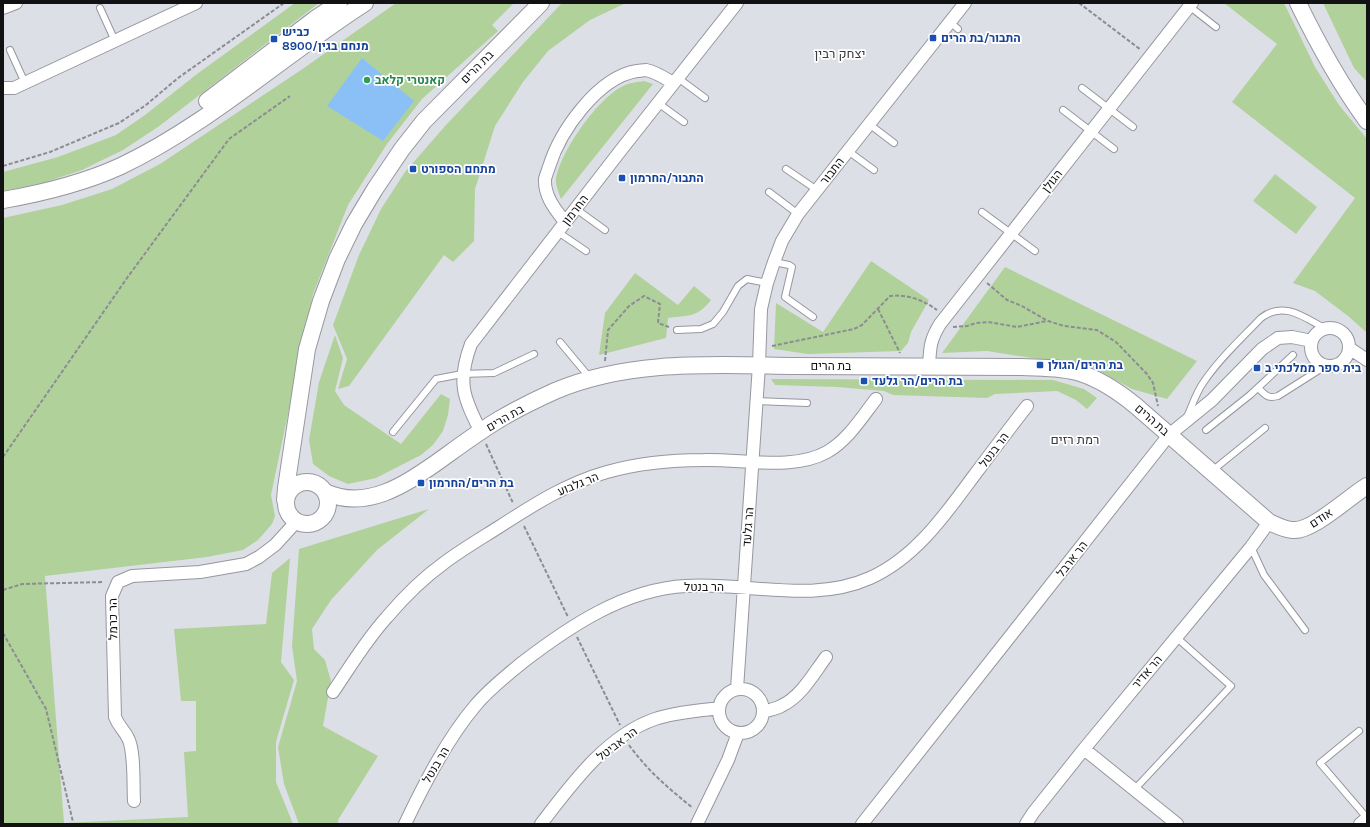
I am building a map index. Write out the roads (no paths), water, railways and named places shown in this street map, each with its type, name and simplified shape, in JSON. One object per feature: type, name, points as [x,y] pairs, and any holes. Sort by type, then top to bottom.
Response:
[{"type":"street","points":[[3,8],[16,3]]},
{"type":"street","points":[[3,88],[14,88],[196,3]]},
{"type":"street","points":[[75,183],[139,152],[246,72],[334,3]]},
{"type":"street","points":[[315,19],[339,3]]},
{"type":"street","points":[[3,200],[58,189],[120,166],[143,155],[182,132],[365,3]]},
{"type":"street","name":"בת הרים","points":[[286,500],[286,488],[302,382],[311,336],[321,301],[337,259],[354,224],[379,182],[424,121],[541,3]]},
{"type":"street","name":"החרמון","points":[[480,432],[469,410],[464,393],[462,374],[471,344],[737,3]]},
{"type":"street","name":"התבור","points":[[758,365],[761,310],[767,283],[782,241],[798,214],[869,124],[918,58],[954,25],[965,3]]},
{"type":"street","points":[[1298,3],[1346,93],[1367,121]]},
{"type":"street","name":"הגולן","points":[[929,366],[930,349],[933,336],[942,322],[1150,57],[1189,4]]},
{"type":"street","points":[[562,227],[547,193],[545,178],[553,156],[564,134],[580,112],[598,92],[615,78],[631,72],[645,70],[676,81]]},
{"type":"street","points":[[1326,329],[1336,330],[1342,333],[1348,341],[1348,354],[1339,364],[1328,366],[1322,365],[1314,358],[1311,351],[1312,341],[1315,335],[1326,329]]},
{"type":"street","name":"הר ארבל","points":[[862,824],[1166,432],[1186,422],[1212,400],[1262,349],[1278,338],[1292,336],[1312,341]]},
{"type":"street","points":[[1349,348],[1367,360]]},
{"type":"street","name":"בת הרים","points":[[323,517],[381,495],[408,482],[500,419],[556,391],[598,378],[625,372],[712,364],[1022,367],[1080,373],[1114,389],[1166,432],[1269,522]]},
{"type":"street","name":"הר גלעד","points":[[737,689],[758,365]]},
{"type":"street","name":"הר גלבוע","points":[[333,692],[385,618],[421,582],[444,563],[518,514],[552,494],[600,475],[633,466],[682,460],[797,462],[813,459],[828,451],[840,442],[876,399]]},
{"type":"street","name":"הר בנטל","points":[[405,824],[420,792],[436,764],[475,706],[496,684],[572,627],[623,601],[642,595],[685,586],[805,591],[830,590],[852,585],[872,577],[909,552],[926,536],[944,516],[1027,406]]},
{"type":"street","name":"בת הרים","points":[[294,441],[295,455],[298,465],[303,473],[321,488],[336,498],[346,499],[373,497]]},
{"type":"street","points":[[303,482],[310,482],[321,488],[328,498],[327,512],[318,522],[312,524],[305,525],[296,522],[288,514],[286,508],[286,500],[291,488],[303,482]]},
{"type":"street","name":"אודם","points":[[1269,522],[1293,531],[1307,527],[1320,520],[1367,486]]},
{"type":"street","name":"הר כרמל","points":[[134,801],[132,748],[128,738],[118,725],[116,717],[112,596],[118,582],[132,576],[200,572],[246,564],[260,557],[275,545],[296,522]]},
{"type":"street","name":"הר אדיר","points":[[1026,824],[1084,749],[1251,547],[1269,522]]},
{"type":"street","points":[[762,712],[781,706],[793,698],[803,688],[826,657]]},
{"type":"street","points":[[737,689],[744,689],[752,692],[761,704],[762,712],[759,723],[753,729],[738,733],[727,728],[719,716],[719,708],[725,696],[737,689]]},
{"type":"street","name":"הר אביטל","points":[[541,824],[578,777],[598,756],[633,730],[654,720],[672,714],[719,708]]},
{"type":"street","points":[[697,824],[728,760],[738,733]]},
{"type":"street","points":[[1084,749],[1177,824]]},
{"type":"street","points":[[1360,824],[1367,818]]},
{"type":"lane","points":[[1189,4],[1216,27]]},
{"type":"lane","points":[[100,8],[115,41]]},
{"type":"lane","points":[[10,50],[25,83]]},
{"type":"lane","points":[[676,81],[705,98]]},
{"type":"lane","points":[[1082,88],[1133,127]]},
{"type":"lane","points":[[658,103],[684,122]]},
{"type":"lane","points":[[1063,110],[1114,149]]},
{"type":"lane","points":[[869,124],[894,143]]},
{"type":"lane","points":[[848,151],[874,170]]},
{"type":"lane","points":[[786,169],[817,190]]},
{"type":"lane","points":[[769,192],[798,214]]},
{"type":"lane","points":[[576,209],[605,230]]},
{"type":"lane","points":[[982,212],[1035,250]]},
{"type":"lane","points":[[562,227],[586,251]]},
{"type":"lane","points":[[774,262],[789,264],[792,267],[785,297],[814,317]]},
{"type":"lane","points":[[677,330],[701,329],[713,324],[723,312],[738,286],[747,280],[767,283]]},
{"type":"lane","points":[[1186,422],[1193,401],[1202,384],[1217,365],[1261,318],[1267,314],[1276,311],[1287,311],[1301,314],[1326,329]]},
{"type":"lane","points":[[560,342],[598,378]]},
{"type":"lane","points":[[393,432],[436,379],[462,374],[494,373],[534,354]]},
{"type":"lane","points":[[1206,430],[1258,388],[1293,355]]},
{"type":"lane","points":[[1258,388],[1267,397],[1272,398],[1278,396],[1319,370],[1322,365]]},
{"type":"lane","points":[[756,401],[807,403]]},
{"type":"lane","points":[[1212,472],[1265,428]]},
{"type":"lane","points":[[1251,547],[1264,575],[1305,630]]},
{"type":"lane","points":[[1134,790],[1230,686],[1176,637]]},
{"type":"lane","points":[[1359,731],[1320,763],[1367,818]]},
{"type":"water","name":"קאנטרי קלאב","points":[[362,58],[414,101],[383,141],[327,106]]},
{"type":"place","name":"התבור/בת הרים","points":[[933,38]]},
{"type":"place","name":"כביש 8900/מנחם בגין","points":[[274,39]]},
{"type":"place","name":"קאנטרי קלאב","points":[[367,80]]},
{"type":"place","name":"מתחם הספורט","points":[[413,169]]},
{"type":"place","name":"התבור/החרמון","points":[[622,178]]},
{"type":"place","name":"בת הרים/הגולן","points":[[1040,365]]},
{"type":"place","name":"בית ספר ממלכתי ב","points":[[1257,368]]},
{"type":"place","name":"בת הרים/הר גלעד","points":[[864,381]]},
{"type":"place","name":"בת הרים/החרמון","points":[[421,483]]},
{"type":"district","name":"יצחק רבין","points":[[840,53]]},
{"type":"district","name":"רמת רזים","points":[[1075,439]]}]
